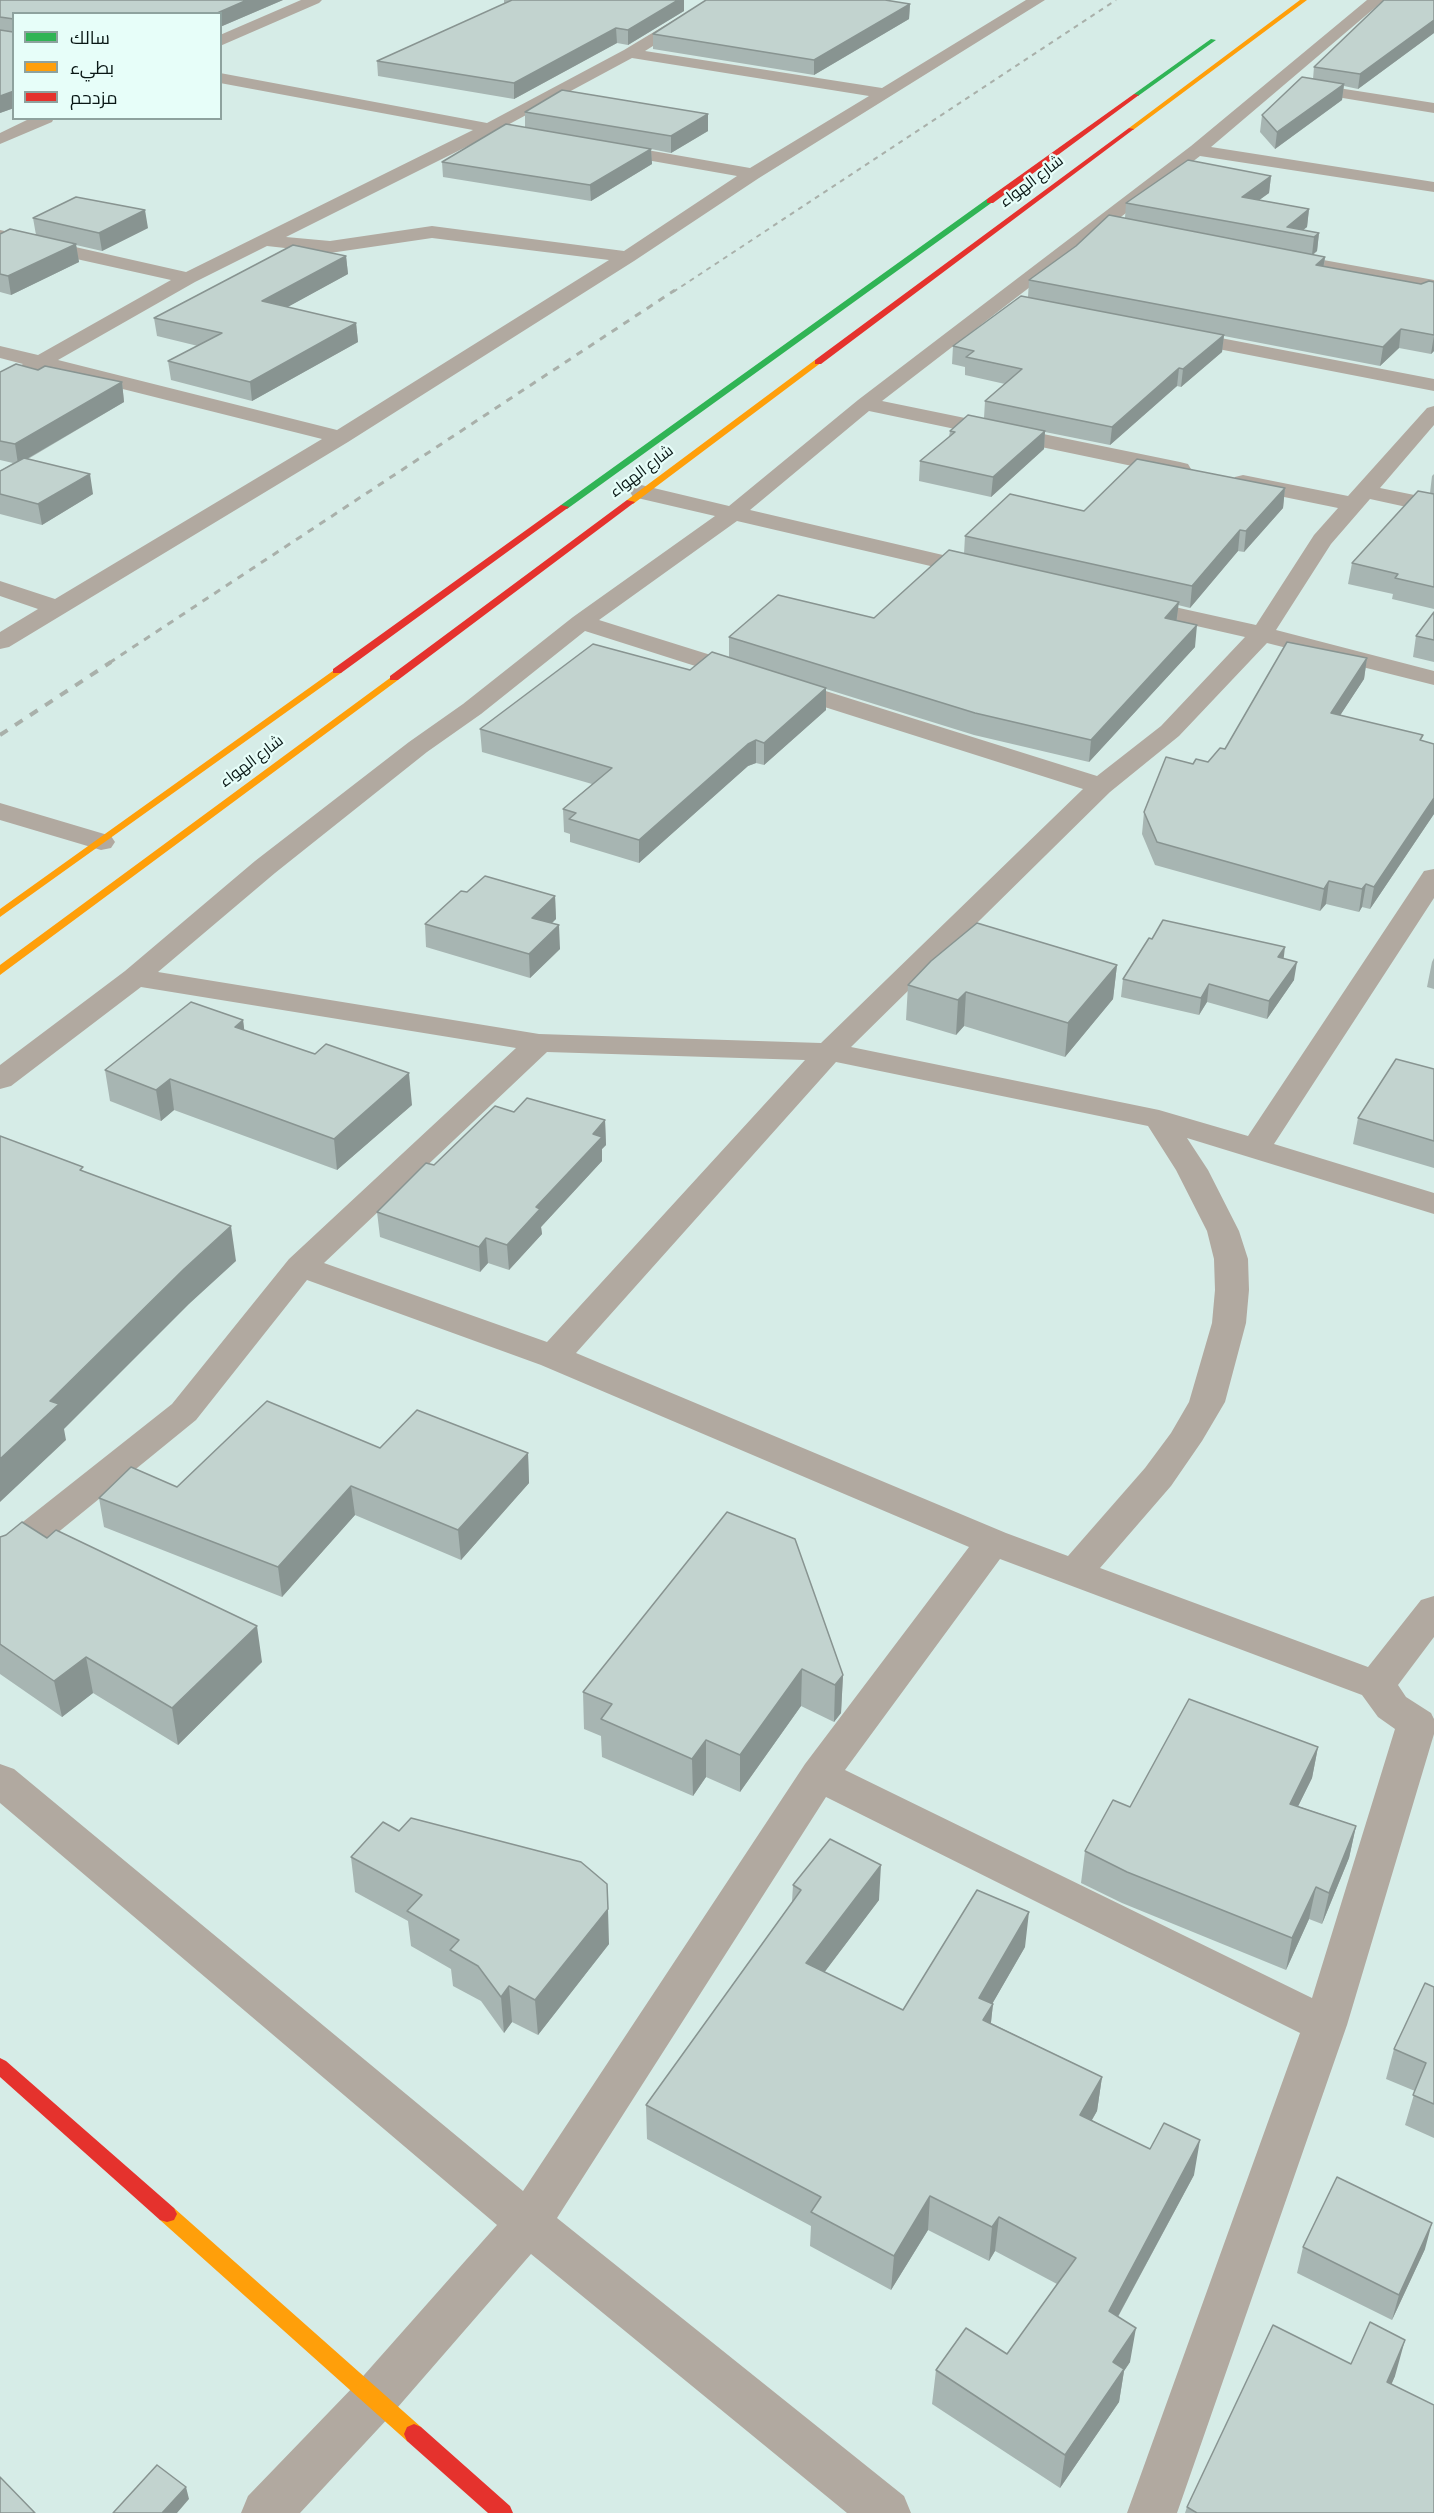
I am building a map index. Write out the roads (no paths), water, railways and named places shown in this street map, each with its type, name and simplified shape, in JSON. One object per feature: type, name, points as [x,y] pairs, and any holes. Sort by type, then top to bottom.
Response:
[{"type":"main road","name":"شارع الهواء","points":[[0,971],[1304,0]]},
{"type":"main road","name":"شارع الهواء","points":[[0,914],[1220,34]]},
{"type":"main road","points":[[0,2066],[503,2513]]},
{"type":"street","points":[[222,40],[314,0]]},
{"type":"street","points":[[0,385],[188,278],[489,129],[630,53],[718,0]]},
{"type":"street","points":[[0,642],[340,437],[627,257],[753,174],[1037,0]]},
{"type":"street","points":[[0,1080],[135,977],[265,867],[581,622],[732,514],[865,404],[1197,150],[1376,0]]},
{"type":"street","points":[[680,4],[702,8]]},
{"type":"street","points":[[630,53],[884,93]]},
{"type":"street","points":[[222,78],[512,133]]},
{"type":"street","points":[[1279,83],[1434,108]]},
{"type":"street","points":[[0,139],[42,120]]},
{"type":"street","points":[[595,146],[753,174]]},
{"type":"street","points":[[1197,150],[1434,187]]},
{"type":"street","points":[[1100,224],[1123,228]]},
{"type":"street","points":[[265,240],[330,247],[432,232],[627,257]]},
{"type":"street","points":[[0,236],[188,278]]},
{"type":"street","points":[[1263,255],[1434,286]]},
{"type":"street","points":[[999,301],[1023,306]]},
{"type":"street","points":[[1164,333],[1434,385]]},
{"type":"street","points":[[0,352],[340,437]]},
{"type":"street","points":[[865,404],[1202,473]]},
{"type":"street","points":[[553,1357],[829,1053],[1101,786],[1170,731],[1262,634],[1322,540],[1434,412]]},
{"type":"street","points":[[1225,478],[1358,498],[1434,506]]},
{"type":"street","points":[[641,492],[1008,577]]},
{"type":"street","points":[[0,588],[55,607]]},
{"type":"street","points":[[1112,600],[1262,634],[1434,678]]},
{"type":"street","points":[[581,622],[1101,786]]},
{"type":"street","points":[[0,811],[101,842]]},
{"type":"street","points":[[1255,1150],[1434,877]]},
{"type":"street","points":[[135,977],[539,1043],[829,1053],[1159,1119],[1434,1204]]},
{"type":"street","points":[[0,1560],[184,1412],[301,1266],[539,1043]]},
{"type":"street","points":[[1075,1572],[1158,1477],[1184,1441],[1207,1402],[1229,1323],[1232,1290],[1231,1259],[1223,1231],[1192,1170],[1159,1119]]},
{"type":"street","points":[[301,1266],[553,1357],[993,1542],[1376,1685],[1392,1707],[1417,1724],[1325,2025],[1152,2513]]},
{"type":"street","points":[[266,2513],[374,2399],[528,2223],[819,1775],[993,1542]]},
{"type":"street","points":[[1376,1685],[1434,1610]]},
{"type":"street","points":[[819,1775],[1325,2025]]},
{"type":"street","points":[[0,1780],[528,2223],[886,2513]]},
{"type":"railway","points":[[673,292],[1116,0]]},
{"type":"railway","points":[[109,663],[675,290]]},
{"type":"railway","points":[[0,735],[111,662]]}]
